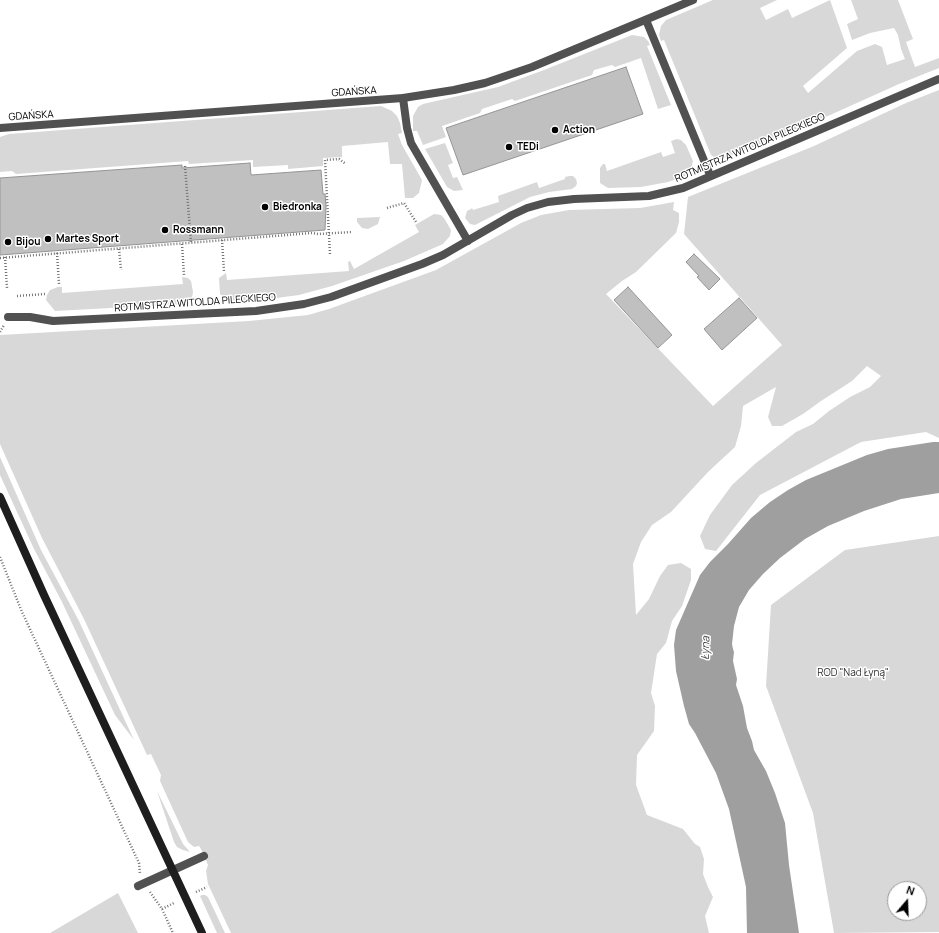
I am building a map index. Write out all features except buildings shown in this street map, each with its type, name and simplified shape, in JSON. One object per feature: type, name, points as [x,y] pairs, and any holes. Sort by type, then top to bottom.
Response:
[{"type":"main road","points":[[0,498],[202,933]]},
{"type":"street","name":"GDAŃSKA","points":[[0,128],[403,98],[454,90],[502,78],[567,53],[693,0]]},
{"type":"street","points":[[646,20],[710,176]]},
{"type":"street","name":"ROTMISTRZA WITOLDA PILECKIEGO","points":[[8,317],[30,317],[53,322],[256,311],[287,307],[331,297],[394,275],[436,258],[527,208],[548,202],[574,199],[649,196],[684,188],[939,78]]},
{"type":"street","points":[[403,98],[407,128],[411,143],[468,241]]},
{"type":"street","points":[[141,885],[204,856]]},
{"type":"path","points":[[330,254],[325,160],[338,159],[346,164]]},
{"type":"path","points":[[185,166],[191,243]]},
{"type":"path","points":[[386,208],[404,203],[416,222]]},
{"type":"path","points":[[0,258],[312,233],[329,234],[352,232]]},
{"type":"path","points":[[222,240],[224,271]]},
{"type":"path","points":[[182,244],[184,275]]},
{"type":"path","points":[[119,249],[121,270]]},
{"type":"path","points":[[57,253],[59,284]]},
{"type":"path","points":[[5,257],[7,288]]},
{"type":"path","points":[[18,296],[45,294]]},
{"type":"path","points":[[0,557],[22,612],[139,863],[141,885],[162,908],[173,933]]},
{"type":"path","points":[[196,892],[207,887]]},
{"type":"path","points":[[162,908],[174,903]]},
{"type":"green space","points":[[713,0],[777,0],[760,8],[766,20],[788,9],[792,18],[830,0],[847,48],[803,86],[808,93],[857,51],[875,44],[882,47],[887,65],[905,59],[898,35],[894,28],[870,33],[852,40],[847,24],[858,19],[851,0],[898,0],[913,39],[906,42],[915,67],[939,58],[939,68],[899,84],[788,134],[722,159],[717,159],[711,155],[664,40],[661,41],[659,35],[661,26],[666,20]]},
{"type":"green space","points":[[632,35],[644,37],[648,41],[650,45],[647,46],[671,105],[658,109],[641,58],[615,67],[612,65],[594,70],[592,75],[515,101],[512,99],[482,109],[480,113],[442,126],[446,137],[423,145],[417,131],[413,131],[413,116],[418,107],[423,104],[498,87]]},
{"type":"green space","points":[[939,90],[939,438],[926,432],[861,442],[760,495],[716,551],[705,549],[700,536],[710,515],[732,485],[756,463],[796,432],[813,424],[850,397],[870,387],[881,376],[867,366],[852,381],[803,414],[782,426],[772,426],[768,417],[776,387],[743,406],[741,426],[735,447],[708,472],[671,512],[652,525],[641,542],[633,564],[636,615],[649,599],[660,576],[668,565],[681,563],[691,569],[691,580],[682,606],[672,621],[666,643],[657,654],[651,693],[655,706],[654,731],[637,755],[636,785],[647,815],[683,829],[695,844],[700,847],[704,859],[703,874],[713,897],[705,916],[709,933],[231,933],[208,884],[206,871],[208,865],[201,849],[199,846],[194,847],[188,842],[160,781],[161,775],[151,754],[147,755],[84,619],[42,538],[0,444],[0,335],[249,321],[308,315],[329,309],[436,270],[521,223],[541,215],[569,210],[640,208],[674,202],[673,210],[679,213],[679,222],[676,233],[636,272],[606,294],[713,406],[782,345],[684,234],[688,197],[814,146],[906,103]]},
{"type":"green space","points":[[381,106],[392,111],[397,116],[402,133],[398,134],[402,145],[422,180],[419,193],[413,198],[405,198],[402,164],[390,164],[388,142],[342,146],[342,157],[323,158],[323,166],[288,169],[288,165],[253,167],[253,160],[189,164],[188,161],[16,174],[12,171],[0,172],[0,137],[9,134]]},
{"type":"green space","points":[[677,139],[681,140],[686,145],[693,161],[691,169],[685,176],[668,182],[641,187],[608,188],[600,183],[600,168],[603,164],[605,164],[607,171],[661,152],[663,157],[675,153],[671,141]]},
{"type":"green space","points":[[445,143],[453,163],[448,165],[453,178],[457,177],[463,190],[454,191],[447,187],[425,149]]},
{"type":"green space","points":[[573,176],[577,183],[572,189],[549,192],[530,197],[475,225],[470,224],[465,218],[467,211],[472,208],[473,210],[499,202],[498,196],[537,182],[539,188],[565,179],[565,177]]},
{"type":"green space","points":[[434,214],[441,215],[444,218],[451,230],[450,236],[443,244],[404,261],[332,286],[299,295],[261,300],[228,302],[220,294],[219,278],[226,273],[227,280],[349,271],[348,262],[350,261],[354,269],[419,232],[415,225]]},
{"type":"green space","points":[[380,217],[378,224],[368,229],[362,228],[357,222],[357,218]]},
{"type":"green space","points":[[182,277],[188,278],[191,281],[193,292],[192,297],[185,304],[55,311],[46,300],[50,290],[58,287],[62,287],[62,293],[183,284]]},
{"type":"green space","points":[[0,457],[41,550],[79,621],[134,740],[115,715],[62,602],[34,549],[0,475]]},
{"type":"green space","name":"ROD \"Nad Łyną\"","points":[[939,536],[939,932],[834,933],[813,813],[766,686],[771,605],[845,550]]},
{"type":"green space","points":[[157,791],[183,844],[190,852],[177,847],[174,842]]},
{"type":"green space","points":[[118,893],[138,933],[50,933]]},
{"type":"green space","points":[[202,895],[208,897],[225,933],[217,933],[200,896]]},
{"type":"water","name":"Łyna","points":[[939,442],[939,493],[901,499],[864,511],[828,526],[805,539],[780,558],[763,574],[749,590],[739,607],[734,626],[732,644],[734,652],[733,661],[737,679],[736,685],[754,750],[766,771],[785,823],[789,865],[799,933],[747,933],[746,887],[729,809],[716,773],[689,724],[676,671],[674,645],[676,630],[700,575],[710,562],[751,518],[770,502],[806,480],[867,455],[888,449]]},
{"type":"place","name":"Action","points":[[555,130]]},
{"type":"place","name":"TEDi","points":[[509,147]]},
{"type":"place","name":"Biedronka","points":[[265,207]]},
{"type":"place","name":"Rossmann","points":[[165,230]]},
{"type":"place","name":"Martes Sport","points":[[48,239]]},
{"type":"place","name":"Bijou","points":[[8,242]]}]
